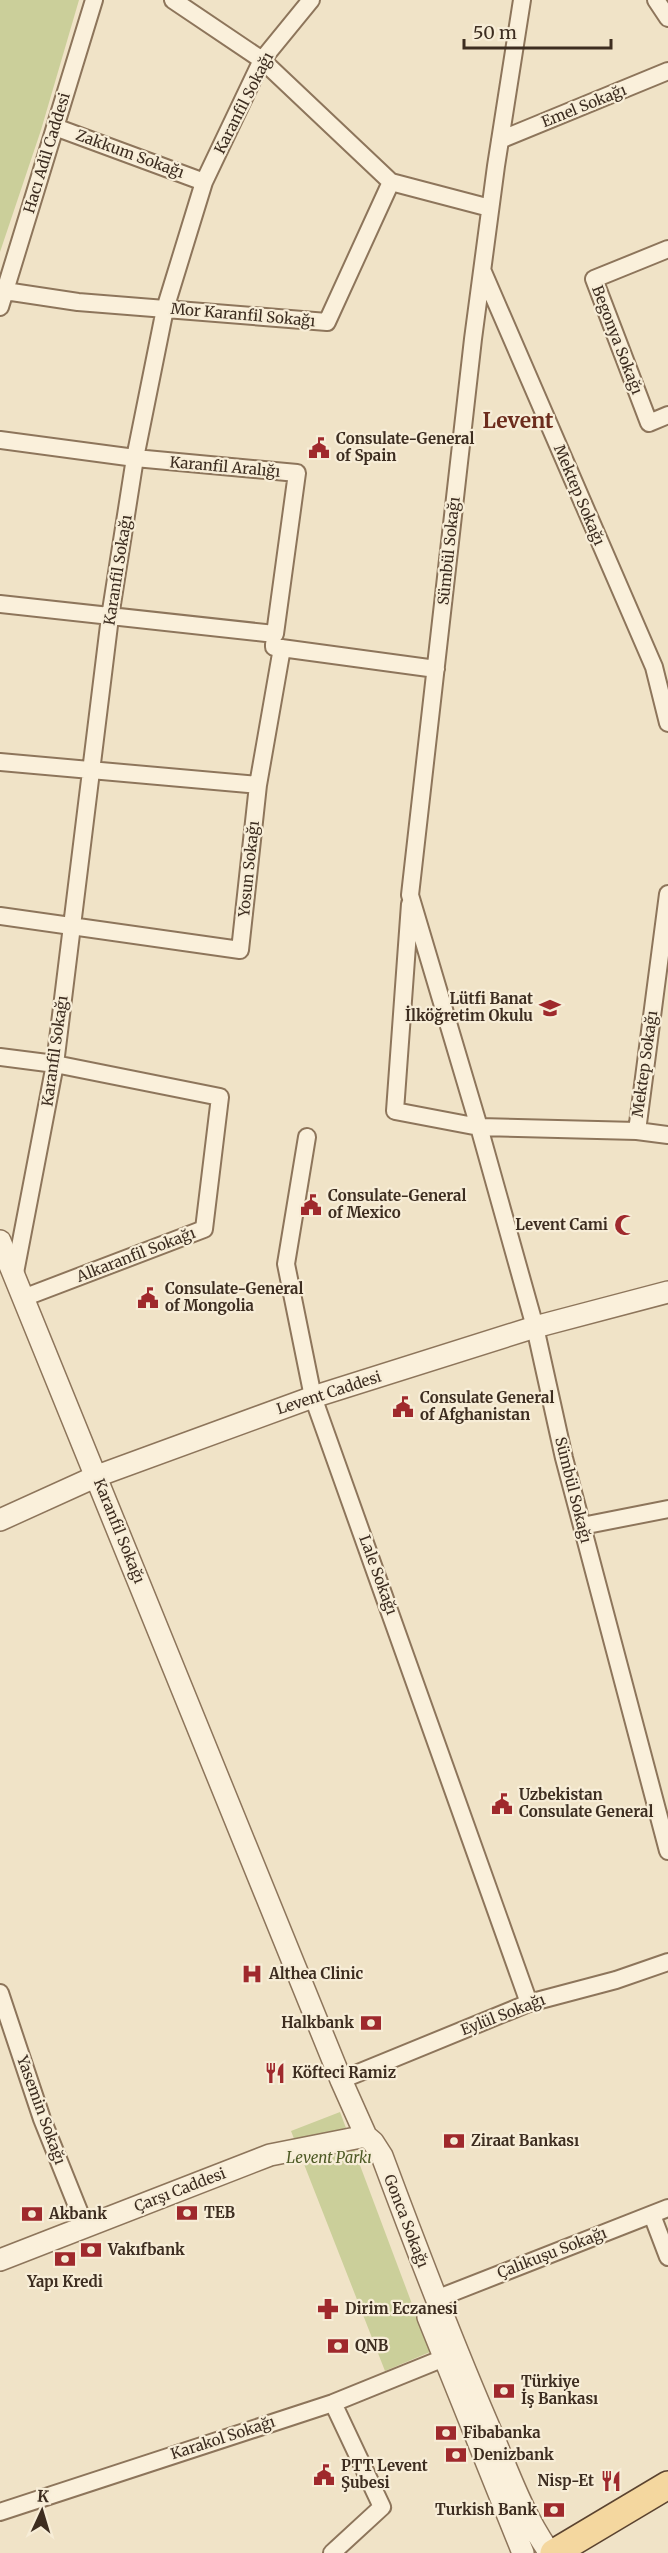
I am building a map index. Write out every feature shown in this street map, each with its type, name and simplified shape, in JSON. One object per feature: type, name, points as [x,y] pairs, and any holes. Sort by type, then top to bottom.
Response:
[{"type":"main road","points":[[552,2553],[668,2485]]},
{"type":"street","name":"Hacı Adil Caddesi","points":[[2,299],[94,0]]},
{"type":"street","points":[[173,0],[262,60],[392,182],[490,208]]},
{"type":"street","name":"Karanfil Sokağı","points":[[311,0],[262,60],[204,182],[165,309],[135,458],[110,617],[55,1064],[14,1278],[97,1476],[341,2080],[366,2136]]},
{"type":"street","name":"Sümbül Sokağı","points":[[479,1127],[395,1111],[410,895],[482,271],[522,0]]},
{"type":"street","points":[[656,0],[668,18]]},
{"type":"street","name":"Emel Sokağı","points":[[500,140],[668,71]]},
{"type":"street","name":"Zakkum Sokağı","points":[[55,127],[204,182]]},
{"type":"street","name":"Mor Karanfil Sokağı","points":[[2,299],[78,302],[327,322],[392,182]]},
{"type":"street","name":"Begonya Sokağı","points":[[668,249],[594,279],[649,423],[668,415]]},
{"type":"street","name":"Mektep Sokağı","points":[[482,271],[654,667],[668,723]]},
{"type":"street","points":[[0,440],[135,458]]},
{"type":"street","name":"Karanfil Aralığı","points":[[135,458],[297,473],[278,641]]},
{"type":"street","points":[[0,604],[278,641],[436,669]]},
{"type":"street","points":[[0,762],[258,785],[278,641]]},
{"type":"street","name":"Yosun Sokağı","points":[[71,926],[240,950],[258,785]]},
{"type":"street","name":"Mektep Sokağı","points":[[668,894],[637,1131],[668,1135]]},
{"type":"street","name":"Sümbül Sokağı","points":[[410,895],[535,1327],[564,1458],[668,1851]]},
{"type":"street","points":[[0,916],[71,926]]},
{"type":"street","points":[[0,1057],[55,1064]]},
{"type":"street","name":"Alkaranfil Sokağı","points":[[23,1298],[204,1229],[220,1097],[55,1064]]},
{"type":"street","points":[[479,1127],[637,1131]]},
{"type":"street","name":"Lale Sokağı","points":[[307,1137],[286,1264],[313,1397],[529,2003]]},
{"type":"street","points":[[0,1241],[14,1278]]},
{"type":"street","name":"Levent Caddesi","points":[[0,1520],[97,1476],[313,1397],[535,1327],[668,1292]]},
{"type":"street","points":[[582,1526],[668,1509]]},
{"type":"street","name":"Eylül Sokağı","points":[[341,2080],[529,2003],[616,1980],[668,1962]]},
{"type":"street","name":"Yasemin Sokağı","points":[[0,1993],[42,2119],[85,2226]]},
{"type":"street","name":"Çarşı Caddesi","points":[[0,2260],[270,2155],[366,2136]]},
{"type":"street","name":"Gonca Sokağı","points":[[366,2136],[365,2150],[429,2302],[530,2521],[552,2553]]},
{"type":"street","points":[[660,2211],[668,2257]]},
{"type":"street","name":"Çalıkuşu Sokağı","points":[[429,2302],[660,2211]]},
{"type":"street","name":"Gonca Sokağı","points":[[429,2302],[444,2358],[523,2553]]},
{"type":"street","name":"Karakol Sokağı","points":[[0,2511],[333,2403],[444,2358]]},
{"type":"street","points":[[332,2553],[382,2507],[333,2403]]},
{"type":"green space","points":[[0,0],[79,0],[41,130],[0,252]]},
{"type":"green space","name":"Levent Parkı","points":[[340,2112],[430,2352],[385,2371],[291,2131]]},
{"type":"place","name":"Consulate-General of Spain","points":[[319,448]]},
{"type":"place","name":"Lütfi Banat İlköğretim Okulu","points":[[550,1008]]},
{"type":"place","name":"Consulate-General of Mexico","points":[[311,1205]]},
{"type":"place","name":"Levent Cami","points":[[625,1225]]},
{"type":"place","name":"Consulate-General of Mongolia","points":[[148,1298]]},
{"type":"place","name":"Consulate General of Afghanistan","points":[[403,1407]]},
{"type":"place","name":"Uzbekistan Consulate General","points":[[502,1804]]},
{"type":"place","name":"Althea Clinic","points":[[252,1974]]},
{"type":"place","name":"Halkbank","points":[[371,2023]]},
{"type":"place","name":"Köfteci Ramiz","points":[[275,2073]]},
{"type":"place","name":"Ziraat Bankası","points":[[454,2141]]},
{"type":"place","name":"TEB","points":[[187,2213]]},
{"type":"place","name":"Akbank","points":[[32,2214]]},
{"type":"place","name":"Vakıfbank","points":[[91,2250]]},
{"type":"place","name":"Yapı Kredi","points":[[65,2259]]},
{"type":"place","name":"Dirim Eczanesi","points":[[328,2309]]},
{"type":"place","name":"QNB","points":[[338,2346]]},
{"type":"place","name":"Türkiye İş Bankası","points":[[504,2391]]},
{"type":"place","name":"Fibabanka","points":[[446,2433]]},
{"type":"place","name":"Denizbank","points":[[456,2455]]},
{"type":"place","name":"PTT Levent Şubesi","points":[[324,2475]]},
{"type":"place","name":"Nisp-Et","points":[[611,2481]]},
{"type":"place","name":"Turkish Bank","points":[[554,2510]]},
{"type":"district","name":"Levent","points":[[518,421]]}]
